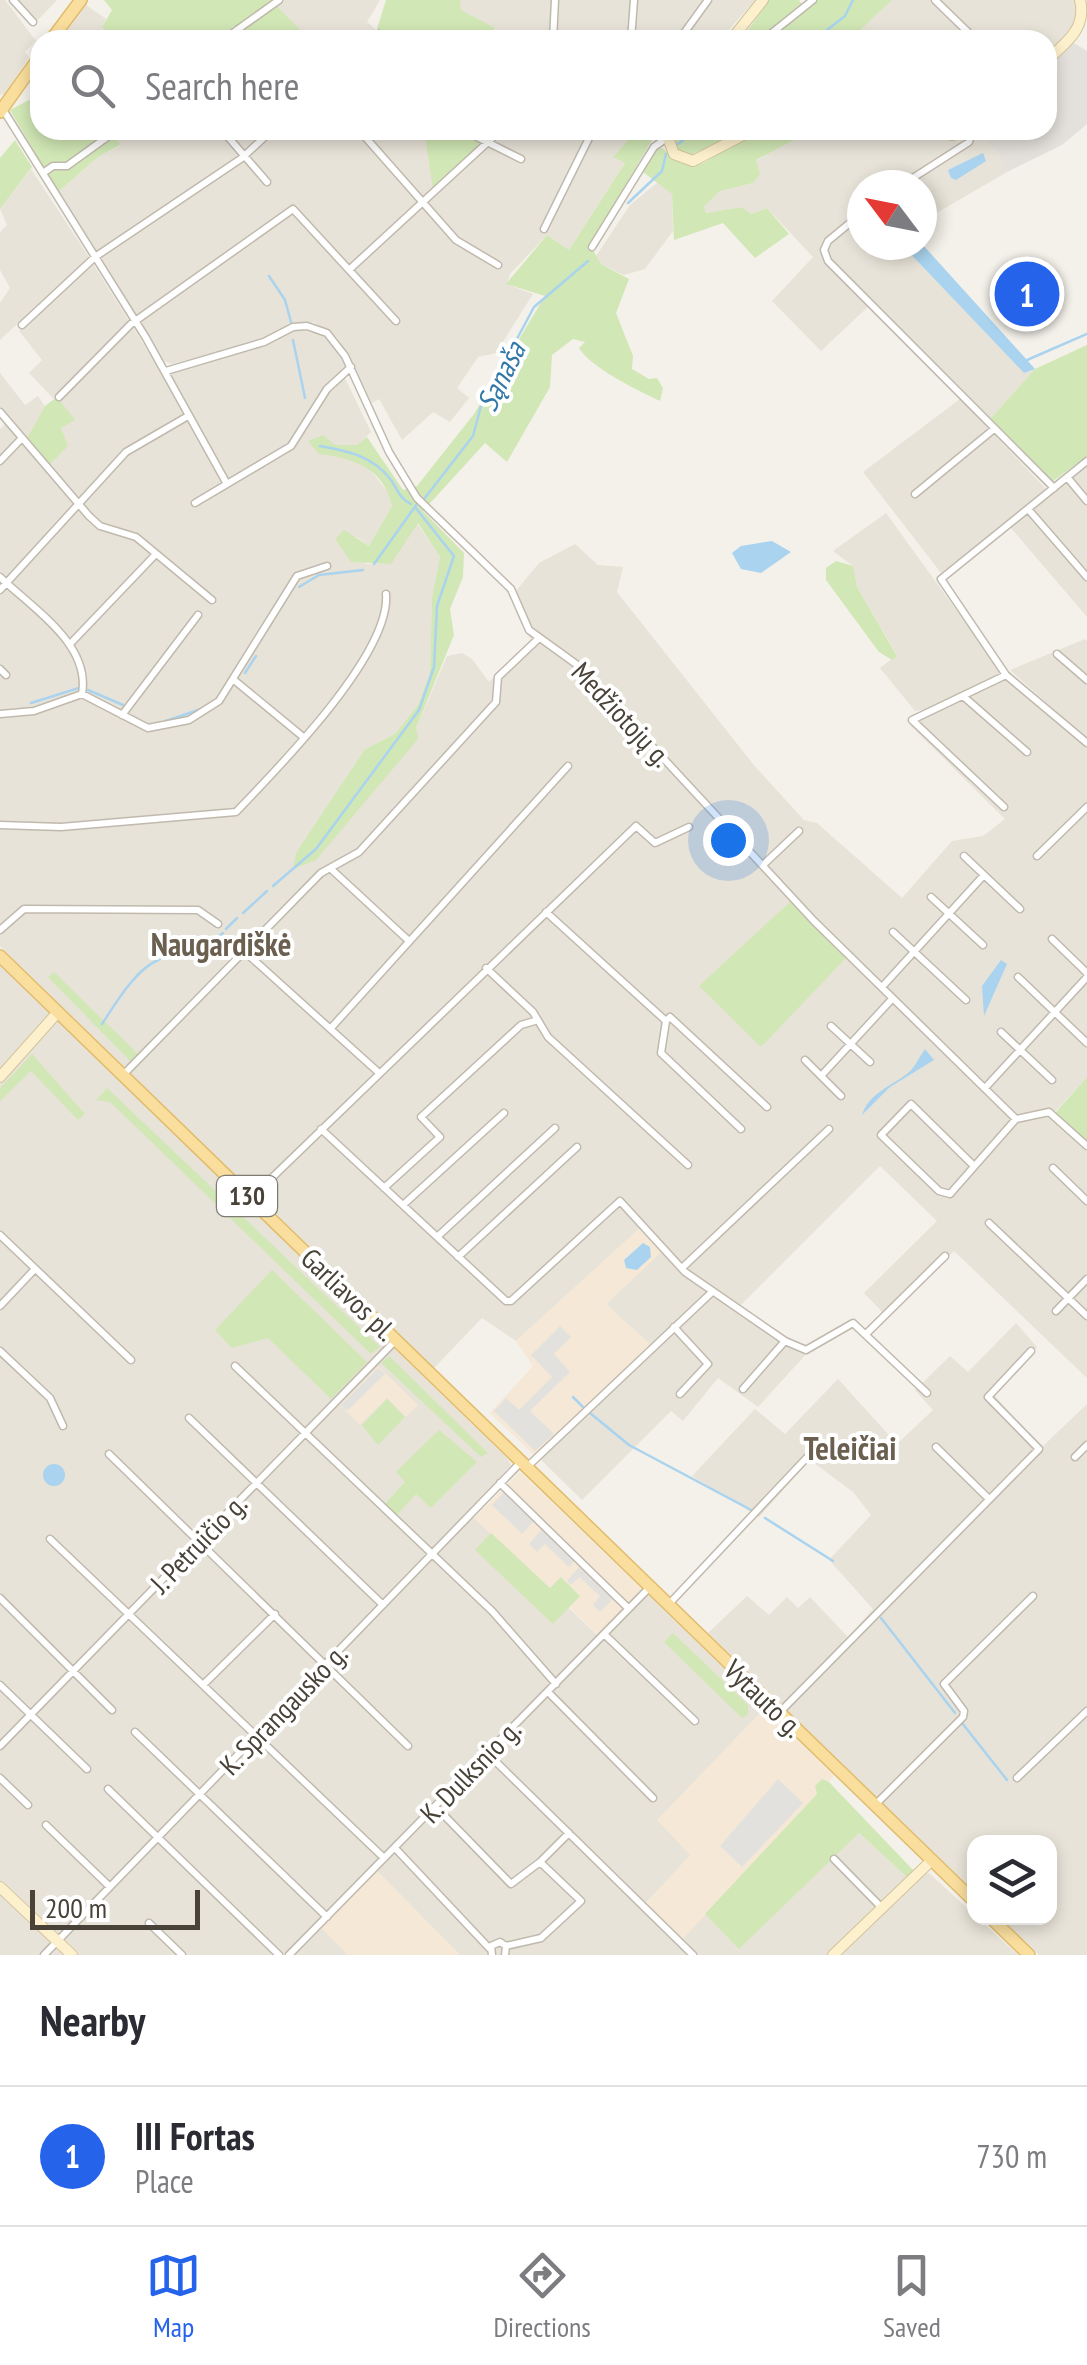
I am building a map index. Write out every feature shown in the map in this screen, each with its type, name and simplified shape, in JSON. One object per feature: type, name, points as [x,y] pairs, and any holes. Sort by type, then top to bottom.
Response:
[{"type":"main road","points":[[58,30],[80,0]]},
{"type":"main road","points":[[738,30],[764,0]]},
{"type":"main road","points":[[1057,50],[1078,30],[1082,20],[1080,0]]},
{"type":"main road","points":[[1,109],[30,70]]},
{"type":"main road","points":[[667,140],[674,154],[693,161],[735,140]]},
{"type":"main road","name":"130","points":[[0,956],[58,1012]]},
{"type":"main road","points":[[0,1077],[58,1012]]},
{"type":"main road","name":"Garliavos pl.","points":[[58,1012],[554,1493]]},
{"type":"main road","name":"Vytauto g.","points":[[554,1493],[967,1895]]},
{"type":"main road","points":[[834,1955],[932,1860]]},
{"type":"main road","points":[[0,1887],[72,1955]]},
{"type":"main road","points":[[998,1925],[1029,1955]]},
{"type":"street","points":[[13,0],[33,22]]},
{"type":"street","points":[[238,30],[278,0]]},
{"type":"street","points":[[554,30],[555,0]]},
{"type":"street","points":[[632,30],[634,0]]},
{"type":"street","points":[[687,30],[708,0]]},
{"type":"street","points":[[776,30],[813,0]]},
{"type":"street","points":[[935,0],[966,30]]},
{"type":"street","points":[[1,109],[136,320],[227,484]]},
{"type":"street","points":[[43,173],[53,166],[67,166],[104,140]]},
{"type":"street","points":[[230,140],[266,182]]},
{"type":"street","points":[[22,325],[95,257],[244,156],[261,140]]},
{"type":"street","points":[[368,140],[460,244],[498,265]]},
{"type":"street","points":[[482,140],[521,159]]},
{"type":"street","points":[[350,269],[490,140]]},
{"type":"street","points":[[544,228],[588,140]]},
{"type":"street","points":[[592,247],[660,140]]},
{"type":"street","points":[[926,170],[970,140]]},
{"type":"street","points":[[60,397],[136,320],[293,209],[396,322]]},
{"type":"street","points":[[847,225],[828,241],[824,250],[828,260],[1054,488]]},
{"type":"street","points":[[123,1075],[330,868],[359,852],[496,702],[498,677],[538,640],[522,620],[516,595],[424,508],[389,452],[351,367],[327,333],[306,326],[166,371]]},
{"type":"street","points":[[195,503],[291,446],[327,390],[351,367]]},
{"type":"street","points":[[0,412],[80,508],[100,526],[136,537],[212,600]]},
{"type":"street","points":[[82,694],[80,662],[70,644],[2,583],[80,508],[126,452],[188,416]]},
{"type":"street","points":[[915,494],[994,428]]},
{"type":"street","points":[[0,461],[21,438]]},
{"type":"street","points":[[1087,460],[941,578],[1006,675],[1087,743]]},
{"type":"street","points":[[1067,477],[1087,501]]},
{"type":"street","points":[[1028,508],[1087,577]]},
{"type":"street","points":[[70,644],[156,555]]},
{"type":"street","points":[[0,714],[34,710],[82,694],[148,728],[174,726],[210,709],[234,680],[297,576],[327,566]]},
{"type":"street","points":[[0,825],[61,827],[236,812],[336,699],[381,632],[388,614],[386,594]]},
{"type":"street","points":[[122,715],[198,615]]},
{"type":"street","name":"Medžiotojų g.","points":[[538,640],[576,664],[892,999],[1016,1119]]},
{"type":"street","points":[[1057,654],[1087,680]]},
{"type":"street","points":[[1004,806],[912,720],[1006,675]]},
{"type":"street","points":[[234,680],[302,736]]},
{"type":"street","points":[[963,696],[1026,752]]},
{"type":"street","points":[[331,1028],[568,766]]},
{"type":"street","points":[[1037,856],[1087,807]]},
{"type":"street","points":[[250,1199],[636,826],[655,843],[688,827]]},
{"type":"street","points":[[763,865],[799,831]]},
{"type":"street","points":[[964,856],[1020,909]]},
{"type":"street","points":[[330,868],[408,942]]},
{"type":"street","points":[[882,987],[984,875]]},
{"type":"street","points":[[931,897],[984,946]]},
{"type":"street","points":[[0,930],[24,910],[198,910],[218,924]]},
{"type":"street","points":[[546,912],[666,1021]]},
{"type":"street","points":[[893,932],[966,1000]]},
{"type":"street","points":[[985,1088],[1087,975],[1052,939]]},
{"type":"street","points":[[244,950],[378,1072]]},
{"type":"street","points":[[486,968],[538,1020],[548,1038],[688,1166]]},
{"type":"street","points":[[1018,977],[1087,1043]]},
{"type":"street","points":[[821,1076],[892,999]]},
{"type":"street","points":[[741,1129],[661,1053],[670,1016],[767,1107]]},
{"type":"street","points":[[384,1188],[440,1138],[421,1116],[521,1025],[538,1020]]},
{"type":"street","points":[[831,1026],[870,1062]]},
{"type":"street","points":[[1001,1032],[1052,1080]]},
{"type":"street","points":[[805,1060],[841,1096]]},
{"type":"street","points":[[974,1166],[911,1104],[881,1135],[944,1194],[950,1194],[1016,1119],[1042,1112],[1053,1115],[1087,1146]]},
{"type":"street","points":[[403,1205],[504,1113]]},
{"type":"street","points":[[437,1237],[555,1128]]},
{"type":"street","points":[[321,1129],[496,1293],[512,1301],[620,1201],[682,1268],[711,1293],[786,1342],[806,1350],[852,1323],[927,1394]]},
{"type":"street","points":[[682,1268],[829,1129]]},
{"type":"street","points":[[458,1257],[577,1147]]},
{"type":"street","points":[[1054,1168],[1087,1201]]},
{"type":"street","points":[[989,1223],[1087,1316]]},
{"type":"street","points":[[0,1235],[131,1360]]},
{"type":"street","points":[[866,1334],[945,1256]]},
{"type":"street","points":[[0,1306],[35,1269]]},
{"type":"street","points":[[1056,1311],[1087,1278]]},
{"type":"street","name":"K. Sprangausko g.","points":[[44,1955],[500,1483],[711,1293]]},
{"type":"street","points":[[674,1327],[708,1364],[680,1394]]},
{"type":"street","name":"J. Petruičio g.","points":[[0,1746],[396,1340]]},
{"type":"street","points":[[742,1390],[786,1342]]},
{"type":"street","points":[[779,1713],[1038,1449],[988,1398],[1031,1350]]},
{"type":"street","points":[[0,1351],[50,1398],[63,1426]]},
{"type":"street","points":[[235,1366],[518,1637],[556,1684]]},
{"type":"street","points":[[189,1418],[384,1605]]},
{"type":"street","points":[[1075,1457],[1087,1445]]},
{"type":"street","points":[[936,1448],[989,1499]]},
{"type":"street","points":[[668,1605],[814,1450]]},
{"type":"street","points":[[109,1454],[408,1746]]},
{"type":"street","points":[[500,1483],[628,1608]]},
{"type":"street","points":[[50,1538],[384,1858]]},
{"type":"street","name":"K. Dulksnio g.","points":[[289,1955],[650,1587]]},
{"type":"street","points":[[875,1805],[963,1717],[964,1711],[944,1684],[1033,1596]]},
{"type":"street","points":[[0,1598],[112,1710]]},
{"type":"street","points":[[203,1685],[274,1614]]},
{"type":"street","points":[[604,1634],[694,1721]]},
{"type":"street","points":[[0,1685],[86,1769]]},
{"type":"street","points":[[548,1692],[653,1798]]},
{"type":"street","points":[[1017,1778],[1087,1712]]},
{"type":"street","points":[[1074,1724],[1087,1729]]},
{"type":"street","points":[[135,1732],[327,1917]]},
{"type":"street","points":[[487,1753],[692,1955]]},
{"type":"street","points":[[0,1778],[28,1805]]},
{"type":"street","points":[[108,1789],[279,1955]]},
{"type":"street","points":[[435,1806],[511,1884],[518,1883],[569,1833]]},
{"type":"street","points":[[46,1825],[110,1886]]},
{"type":"street","points":[[394,1848],[480,1934],[491,1952],[497,1942]]},
{"type":"street","points":[[834,1859],[882,1908]]},
{"type":"street","points":[[480,1934],[505,1951],[541,1938],[581,1901],[540,1862]]},
{"type":"street","points":[[149,1923],[182,1955]]},
{"type":"shaded area","points":[[0,0],[5,0],[30,33],[30,47],[25,52],[29,57],[6,94],[0,95]]},
{"type":"shaded area","points":[[18,0],[57,0],[37,21]]},
{"type":"shaded area","points":[[272,0],[380,0],[367,22],[376,30],[297,30]]},
{"type":"shaded area","points":[[460,0],[756,0],[728,30],[495,30],[460,10]]},
{"type":"shaded area","points":[[892,0],[1077,0],[1079,21],[1057,46],[1057,30],[860,30]]},
{"type":"shaded area","points":[[86,5],[106,19],[102,27],[105,30],[68,30]]},
{"type":"shaded area","points":[[1072,42],[1087,51],[1087,124],[1062,145],[1007,172],[1000,155],[986,140],[1057,140],[1057,56]]},
{"type":"shaded area","points":[[117,140],[426,140],[434,188],[477,140],[628,140],[614,156],[625,163],[569,250],[547,235],[510,274],[507,284],[533,294],[496,353],[478,357],[457,388],[469,398],[450,422],[433,412],[402,440],[379,399],[372,403],[337,337],[313,322],[296,324],[255,343],[171,364],[164,361],[58,192],[99,156],[120,146]]},
{"type":"shaded area","points":[[795,140],[986,140],[1001,155],[1007,172],[937,213],[937,170],[847,170],[847,260],[916,260],[1024,373],[1035,369],[990,419],[873,302],[821,351],[772,301],[813,257],[767,208],[751,214],[742,207],[706,213],[704,207],[720,191],[753,183],[755,161]]},
{"type":"shaded area","points":[[31,169],[89,257],[0,340],[0,303],[10,288],[0,270],[0,232],[7,225],[0,209]]},
{"type":"shaded area","points":[[658,182],[672,194],[673,231],[645,269],[624,275],[601,264],[596,256],[630,205]]},
{"type":"shaded area","points":[[92,262],[164,377],[211,358],[261,347],[297,329],[327,336],[350,373],[345,378],[371,432],[358,445],[335,445],[343,456],[363,462],[389,493],[392,506],[369,546],[357,537],[336,539],[366,564],[390,563],[417,523],[440,557],[432,597],[430,673],[418,705],[395,734],[365,749],[297,853],[294,868],[416,728],[447,656],[462,653],[472,659],[489,682],[531,640],[519,619],[515,592],[539,563],[575,544],[598,565],[623,567],[617,592],[753,764],[804,820],[817,823],[902,898],[952,841],[983,836],[1005,819],[910,725],[1006,680],[1087,747],[1087,1077],[1051,1116],[1087,1147],[1087,1378],[954,1251],[887,1317],[864,1293],[937,1221],[880,1166],[740,1306],[809,1351],[758,1407],[718,1378],[683,1421],[671,1411],[582,1500],[539,1458],[653,1350],[606,1304],[664,1249],[639,1229],[516,1341],[482,1318],[434,1368],[0,946],[0,429],[5,424],[0,418],[0,373],[25,405],[38,396],[45,406],[31,431],[61,429],[57,398],[29,373],[42,360],[19,331]]},
{"type":"shaded area","points":[[960,399],[1046,489],[941,573],[863,472]]},
{"type":"shaded area","points":[[1087,464],[1087,617],[1011,528]]},
{"type":"shaded area","points":[[886,513],[1001,672],[934,707],[915,711],[880,668],[897,655],[857,587],[853,566],[833,551]]},
{"type":"shaded area","points":[[1087,641],[1087,739],[1010,670]]},
{"type":"shaded area","points":[[0,965],[507,1458],[511,1465],[468,1512],[596,1634],[642,1589],[765,1708],[658,1820],[691,1855],[644,1905],[679,1942],[705,1914],[739,1948],[859,1833],[908,1878],[830,1955],[460,1955],[377,1871],[321,1927],[348,1955],[0,1955]]},
{"type":"shaded area","points":[[639,1229],[664,1250],[606,1304],[650,1344],[535,1456],[490,1413],[533,1366],[516,1341]]},
{"type":"shaded area","points":[[1016,1323],[1037,1347],[995,1396],[1042,1447],[1087,1404],[1087,1955],[1039,1955],[1008,1925],[1057,1925],[1057,1835],[967,1835],[967,1885],[708,1633],[747,1596],[769,1615],[787,1597],[798,1608],[810,1597],[848,1637],[873,1609],[829,1560],[871,1515],[853,1492],[810,1460],[759,1517],[692,1476],[755,1409],[785,1434],[838,1379],[897,1444],[933,1410],[915,1390],[950,1356],[968,1372]]},
{"type":"shaded area","points":[[560,1326],[571,1337],[554,1354],[570,1372],[530,1411],[554,1434],[535,1451],[494,1411],[506,1398],[519,1410],[552,1377],[531,1355]]},
{"type":"shaded area","points":[[378,1366],[418,1405],[406,1417],[387,1398],[360,1425],[340,1405]]},
{"type":"shaded area","points":[[378,1368],[385,1374],[347,1411],[341,1405]]},
{"type":"shaded area","points":[[520,1472],[642,1589],[597,1634],[569,1607],[580,1595],[561,1578],[551,1589],[474,1518]]},
{"type":"shaded area","points":[[508,1488],[538,1517],[522,1534],[492,1505]]},
{"type":"shaded area","points":[[543,1528],[575,1560],[569,1567],[545,1544],[537,1552],[529,1544]]},
{"type":"shaded area","points":[[581,1565],[615,1597],[600,1612],[593,1605],[600,1596],[579,1577],[571,1585],[567,1581]]},
{"type":"shaded area","points":[[765,1708],[834,1776],[680,1942],[644,1906],[690,1855],[657,1820]]},
{"type":"shaded area","points":[[778,1779],[803,1803],[742,1867],[720,1846]]},
{"type":"shaded area","points":[[377,1871],[460,1955],[348,1955],[320,1927]]},
{"type":"shaded area","points":[[929,1873],[967,1908],[967,1925],[985,1925],[1018,1955],[838,1955],[919,1876]]},
{"type":"green space","points":[[104,0],[271,0],[300,30],[238,30],[234,26],[229,30],[105,30],[102,27],[112,10]]},
{"type":"green space","points":[[386,0],[460,0],[461,10],[495,28],[494,30],[377,29]]},
{"type":"green space","points":[[769,0],[799,0],[802,5],[815,0],[892,0],[860,30],[748,30]]},
{"type":"green space","points":[[30,100],[30,140],[118,140],[120,145],[98,157],[58,192],[10,110]]},
{"type":"green space","points":[[15,140],[32,167],[0,209],[0,158]]},
{"type":"green space","points":[[426,140],[481,143],[433,189]]},
{"type":"green space","points":[[628,140],[652,140],[590,245],[601,264],[629,279],[616,313],[633,356],[632,369],[649,379],[657,378],[663,388],[660,401],[603,370],[579,348],[585,342],[573,339],[552,355],[550,387],[507,462],[485,443],[423,511],[464,553],[463,577],[450,609],[454,635],[416,728],[418,739],[316,860],[293,869],[296,853],[365,749],[395,734],[418,705],[430,673],[432,597],[440,557],[418,523],[391,564],[351,562],[335,539],[344,530],[369,546],[392,506],[388,493],[365,467],[319,454],[308,441],[323,435],[335,445],[357,445],[367,437],[403,490],[417,486],[474,414],[545,296],[506,284],[547,235],[569,250],[625,163],[613,157]]},
{"type":"green space","points":[[676,140],[725,140],[690,155],[676,149]]},
{"type":"green space","points":[[795,140],[756,160],[760,174],[753,183],[720,191],[704,207],[706,213],[742,207],[751,214],[767,208],[789,234],[755,258],[723,223],[674,240],[672,194],[643,172],[657,149],[662,148],[689,164],[699,164],[734,143]]},
{"type":"green space","points":[[1087,345],[1087,456],[1053,481],[990,419],[1035,369]]},
{"type":"green space","points":[[57,397],[75,420],[61,428],[68,446],[48,466],[26,440],[45,406]]},
{"type":"green space","points":[[836,561],[853,566],[857,587],[897,656],[892,660],[879,652],[826,580],[826,568]]},
{"type":"green space","points":[[791,901],[847,957],[761,1047],[699,986]]},
{"type":"green space","points":[[54,972],[138,1054],[131,1062],[48,977]]},
{"type":"green space","points":[[32,1054],[85,1114],[78,1120],[31,1071],[0,1101],[0,1088]]},
{"type":"green space","points":[[1087,1077],[1087,1142],[1055,1113]]},
{"type":"green space","points":[[107,1088],[380,1347],[371,1354],[110,1102],[96,1100]]},
{"type":"green space","points":[[272,1270],[367,1362],[331,1399],[268,1338],[232,1348],[215,1330]]},
{"type":"green space","points":[[389,1356],[488,1453],[481,1457],[381,1363]]},
{"type":"green space","points":[[387,1399],[405,1417],[378,1445],[362,1425]]},
{"type":"green space","points":[[439,1430],[477,1462],[431,1508],[416,1494],[394,1518],[383,1506],[405,1482],[396,1472]]},
{"type":"green space","points":[[491,1533],[550,1588],[561,1577],[580,1596],[553,1624],[475,1550]]},
{"type":"green space","points":[[673,1633],[748,1705],[748,1714],[742,1718],[664,1642]]},
{"type":"green space","points":[[822,1779],[914,1871],[908,1878],[859,1833],[739,1949],[705,1914],[817,1794],[815,1786]]},
{"type":"water","points":[[983,153],[986,161],[956,180],[951,178],[948,170]]},
{"type":"water","points":[[916,260],[936,260],[1035,369],[1024,373]]},
{"type":"water","points":[[772,541],[791,552],[761,573],[741,569],[732,553],[741,546]]},
{"type":"water","points":[[1001,960],[1007,964],[984,1016],[982,986]]},
{"type":"water","points":[[925,1049],[934,1060],[890,1087],[862,1115],[873,1097],[911,1071]]},
{"type":"water","points":[[643,1243],[650,1247],[651,1257],[637,1270],[626,1268],[624,1260]]},
{"type":"water","points":[[54,1464],[62,1467],[62,1483],[54,1486],[46,1483],[43,1475],[46,1467]]},
{"type":"waterway","name":"Sąnaša","points":[[827,30],[845,16],[853,0]]},
{"type":"waterway","name":"Sąnaša","points":[[678,144],[683,140]]},
{"type":"waterway","name":"Sąnaša","points":[[628,203],[662,171],[666,154]]},
{"type":"waterway","name":"Sąnaša","points":[[424,499],[473,436],[481,406],[534,307],[588,261]]},
{"type":"waterway","points":[[269,276],[285,300],[291,322]]},
{"type":"waterway","points":[[1027,360],[1087,334]]},
{"type":"waterway","points":[[293,340],[305,398]]},
{"type":"waterway","points":[[320,446],[350,453],[376,465],[411,504]]},
{"type":"waterway","points":[[374,564],[417,504]]},
{"type":"waterway","points":[[273,886],[316,849],[419,710],[434,667],[437,606],[454,556],[415,507]]},
{"type":"waterway","points":[[299,587],[319,575],[363,570]]},
{"type":"waterway","points":[[245,673],[256,656]]},
{"type":"waterway","points":[[31,703],[79,688]]},
{"type":"waterway","points":[[88,690],[123,705]]},
{"type":"waterway","points":[[166,721],[201,709]]},
{"type":"waterway","points":[[243,913],[267,891]]},
{"type":"waterway","points":[[226,929],[237,918]]},
{"type":"waterway","points":[[102,1024],[142,971],[223,933]]},
{"type":"waterway","points":[[573,1397],[583,1407]]},
{"type":"waterway","points":[[590,1413],[629,1445],[753,1511]]},
{"type":"waterway","points":[[765,1518],[833,1561]]},
{"type":"waterway","points":[[881,1618],[955,1713]]},
{"type":"waterway","points":[[962,1723],[1007,1780]]},
{"type":"place","name":"III Fortas","points":[[1027,294]]},
{"type":"district","name":"Naugardiškė","points":[[221,944]]},
{"type":"district","name":"Teleičiai","points":[[850,1448]]}]
